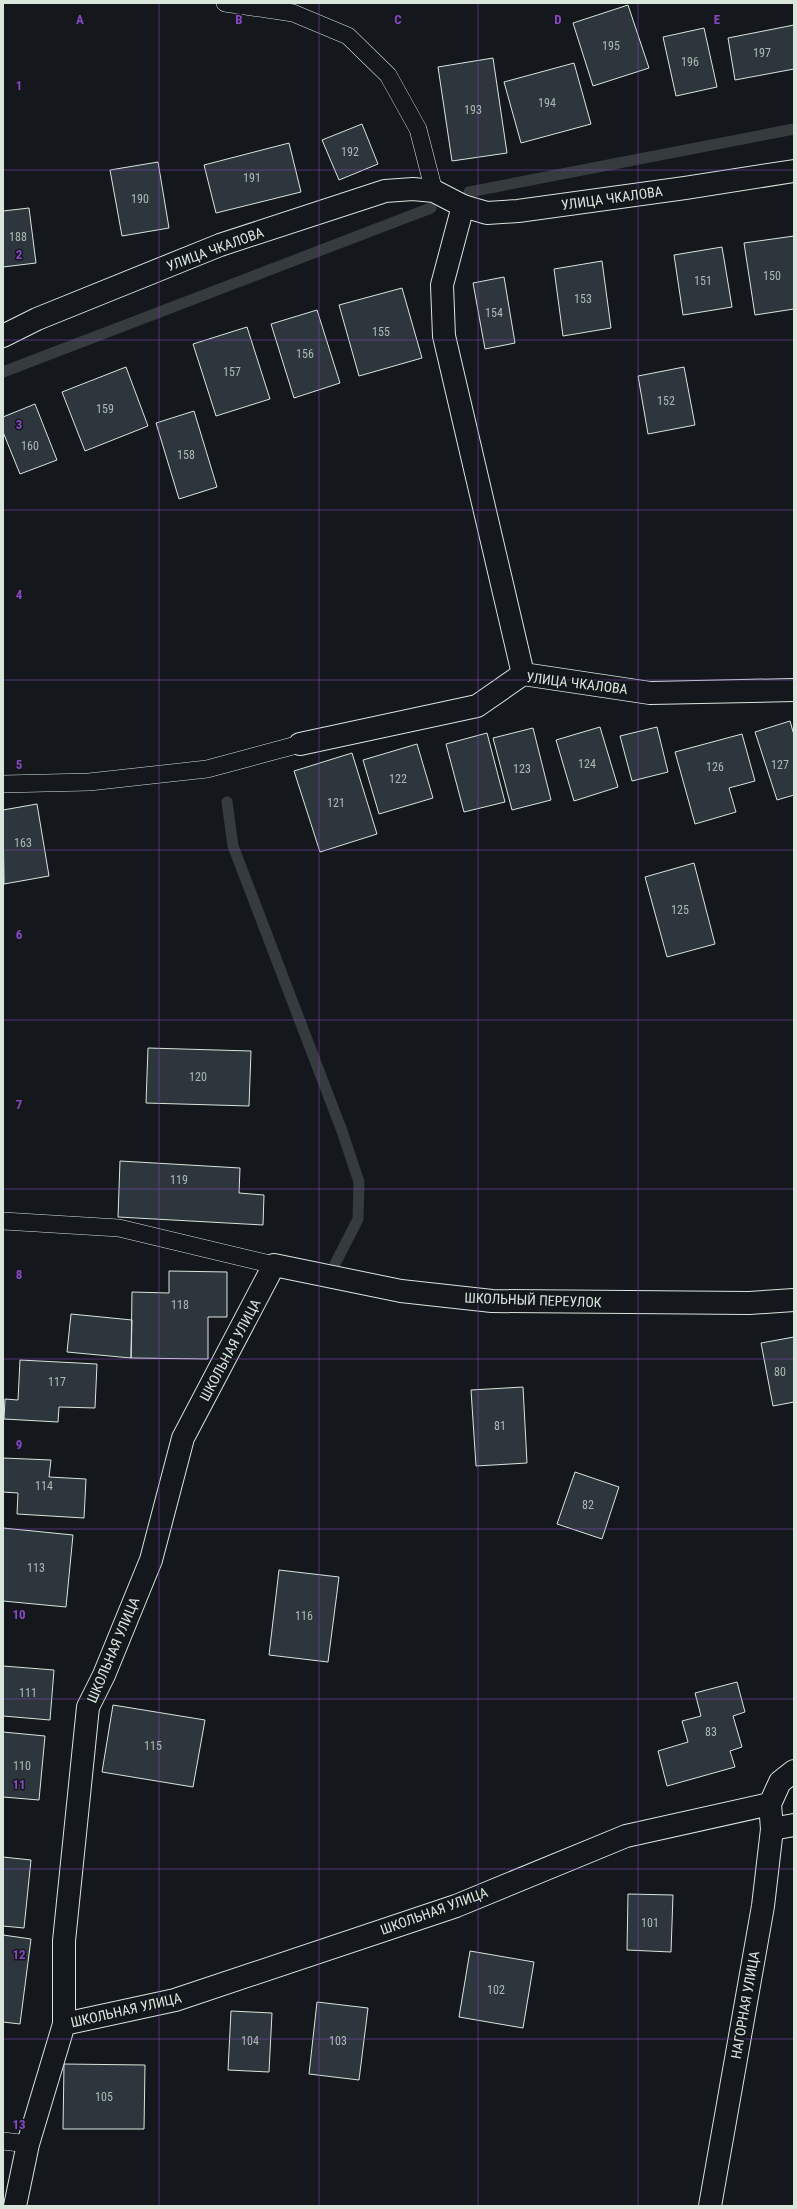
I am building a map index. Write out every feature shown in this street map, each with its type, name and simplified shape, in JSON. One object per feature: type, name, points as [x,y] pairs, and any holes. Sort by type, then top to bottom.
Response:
[{"type":"street","name":"УЛИЦА ЧКАЛОВА","points":[[3,336],[37,319],[220,245],[385,191],[413,189],[434,191],[463,206],[487,213],[518,211],[794,171]]},
{"type":"street","points":[[463,206],[442,285],[444,336],[523,674]]},
{"type":"street","name":"УЛИЦА ЧКАЛОВА","points":[[300,744],[477,706],[523,674],[650,693],[794,690]]},
{"type":"street","name":"ШКОЛЬНЫЙ ПЕРЕУЛОК","points":[[274,1265],[402,1291],[492,1301],[749,1303],[794,1300]]},
{"type":"street","name":"ШКОЛЬНАЯ УЛИЦА","points":[[274,1265],[183,1438],[151,1560],[104,1675],[88,1707],[64,1942],[64,2024],[175,2000],[456,1906],[626,1836],[770,1804]]},
{"type":"street","points":[[770,1804],[780,1782],[794,1771]]},
{"type":"street","name":"НАГОРНАЯ УЛИЦА","points":[[710,2206],[763,1906],[772,1829],[770,1804]]},
{"type":"street","points":[[772,1829],[794,1825]]},
{"type":"street","points":[[15,2206],[28,2144],[64,2024]]},
{"type":"lane","points":[[225,3],[293,13],[348,36],[388,75],[418,129],[434,191]]},
{"type":"lane","points":[[3,784],[89,782],[207,769],[300,744]]},
{"type":"lane","points":[[3,1221],[119,1228],[274,1265]]},
{"type":"lane","points":[[3,2142],[28,2144]]},
{"type":"building","points":[[628,5],[649,68],[593,86],[573,23]]},
{"type":"building","points":[[794,25],[794,69],[735,80],[728,38]]},
{"type":"building","points":[[704,28],[717,87],[676,96],[663,37]]},
{"type":"building","points":[[493,58],[507,153],[452,161],[438,67]]},
{"type":"building","points":[[574,63],[591,124],[521,143],[504,82]]},
{"type":"building","points":[[362,124],[378,164],[339,180],[322,140]]},
{"type":"building","points":[[289,143],[301,192],[216,213],[204,165]]},
{"type":"building","points":[[158,162],[169,228],[122,236],[110,170]]},
{"type":"building","points":[[29,208],[36,263],[3,267],[3,211]]},
{"type":"building","points":[[794,236],[794,309],[755,315],[744,243]]},
{"type":"building","points":[[722,247],[732,307],[683,315],[674,255]]},
{"type":"building","points":[[602,261],[611,328],[563,336],[554,269]]},
{"type":"building","points":[[504,277],[515,343],[485,349],[473,283]]},
{"type":"building","points":[[402,288],[422,358],[359,376],[339,305]]},
{"type":"building","points":[[317,310],[340,383],[294,398],[271,324]]},
{"type":"building","points":[[247,327],[270,399],[216,416],[193,344]]},
{"type":"building","points":[[126,367],[148,426],[85,451],[62,392]]},
{"type":"building","points":[[684,367],[695,425],[648,434],[638,376]]},
{"type":"building","points":[[35,404],[57,460],[20,474],[3,432],[3,417]]},
{"type":"building","points":[[194,411],[217,487],[179,499],[156,423]]},
{"type":"building","points":[[790,721],[794,735],[794,795],[777,800],[755,732]]},
{"type":"building","points":[[600,727],[618,787],[574,801],[556,740]]},
{"type":"building","points":[[657,727],[668,772],[632,781],[620,736]]},
{"type":"building","points":[[533,728],[551,800],[512,810],[493,738]]},
{"type":"building","points":[[487,733],[505,802],[464,812],[446,744]]},
{"type":"building","points":[[742,734],[755,781],[729,788],[736,812],[695,824],[675,752]]},
{"type":"building","points":[[417,744],[433,798],[379,814],[363,760]]},
{"type":"building","points":[[352,753],[377,834],[320,852],[294,771]]},
{"type":"building","points":[[37,804],[49,876],[4,884],[3,810]]},
{"type":"building","points":[[694,863],[715,944],[667,957],[645,877]]},
{"type":"building","points":[[148,1048],[251,1051],[249,1106],[146,1103]]},
{"type":"building","points":[[120,1161],[240,1168],[239,1193],[264,1195],[263,1225],[118,1217]]},
{"type":"building","points":[[169,1271],[227,1272],[227,1317],[208,1317],[208,1359],[131,1358],[132,1292],[169,1293]]},
{"type":"building","points":[[71,1314],[132,1320],[131,1358],[67,1352]]},
{"type":"building","points":[[794,1337],[794,1402],[773,1406],[761,1343]]},
{"type":"building","points":[[20,1360],[97,1364],[95,1408],[59,1407],[58,1422],[4,1419],[5,1399],[18,1400]]},
{"type":"building","points":[[523,1387],[527,1463],[476,1466],[471,1390]]},
{"type":"building","points":[[3,1458],[51,1460],[49,1477],[86,1479],[84,1518],[17,1514],[18,1493],[3,1492]]},
{"type":"building","points":[[575,1472],[619,1487],[602,1539],[557,1524]]},
{"type":"building","points":[[3,1528],[73,1535],[66,1607],[3,1601]]},
{"type":"building","points":[[279,1570],[339,1577],[328,1662],[269,1655]]},
{"type":"building","points":[[3,1666],[54,1670],[50,1720],[3,1716]]},
{"type":"building","points":[[737,1682],[745,1712],[733,1716],[742,1747],[730,1751],[735,1767],[667,1786],[658,1751],[688,1742],[682,1721],[701,1716],[695,1693]]},
{"type":"building","points":[[113,1705],[205,1720],[193,1787],[102,1772]]},
{"type":"building","points":[[3,1732],[45,1736],[39,1800],[3,1797]]},
{"type":"building","points":[[3,1857],[31,1860],[24,1928],[3,1926]]},
{"type":"building","points":[[628,1894],[673,1895],[671,1952],[627,1950]]},
{"type":"building","points":[[3,1935],[31,1939],[20,2024],[3,2022]]},
{"type":"building","points":[[470,1951],[534,1962],[523,2028],[459,2017]]},
{"type":"building","points":[[317,2002],[368,2008],[359,2080],[309,2074]]},
{"type":"building","points":[[231,2011],[272,2013],[269,2072],[228,2070]]},
{"type":"building","points":[[64,2064],[145,2065],[144,2129],[63,2129]]},
{"type":"waterway","points":[[469,192],[794,129]]},
{"type":"waterway","points":[[3,372],[431,208]]},
{"type":"waterway","points":[[227,802],[233,846],[342,1131],[359,1182],[358,1219],[335,1264]]}]
